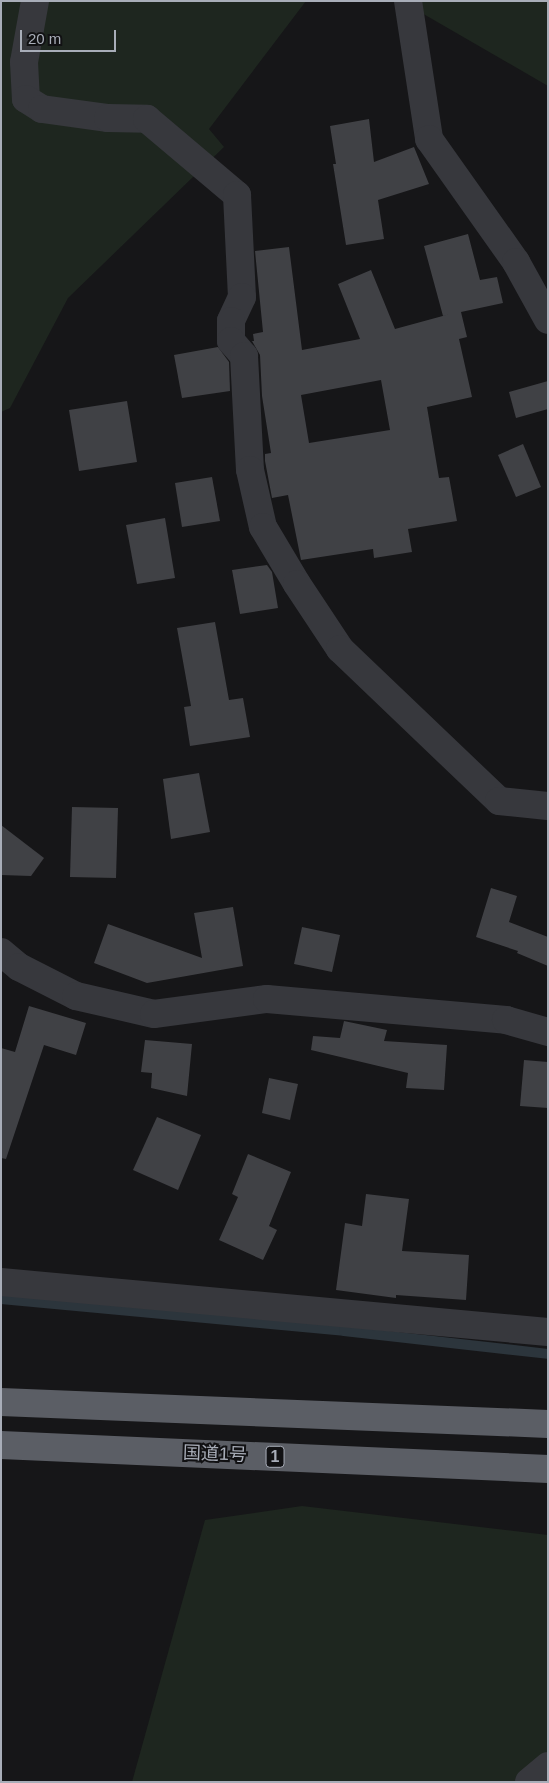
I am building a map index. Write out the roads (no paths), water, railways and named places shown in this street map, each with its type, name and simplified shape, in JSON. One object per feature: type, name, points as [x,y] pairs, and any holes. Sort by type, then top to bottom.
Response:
[{"type":"highway","points":[[1,1402],[548,1424]]},
{"type":"highway","name":"国道1号","points":[[1,1445],[548,1469]]},
{"type":"street","points":[[35,1],[24,62],[26,99],[42,110],[108,118],[147,119],[237,195],[242,297],[231,321],[231,341],[244,356],[250,470],[263,527],[297,584],[340,649],[499,801],[548,806]]},
{"type":"street","points":[[408,1],[429,139],[516,262],[548,320]]},
{"type":"street","points":[[1,952],[19,967],[76,996],[154,1014],[267,999],[506,1020],[548,1032]]},
{"type":"street","points":[[1,1282],[548,1332]]},
{"type":"street","points":[[529,1782],[548,1766]]},
{"type":"waterway","points":[[1,1299],[344,1331],[548,1354]]}]
